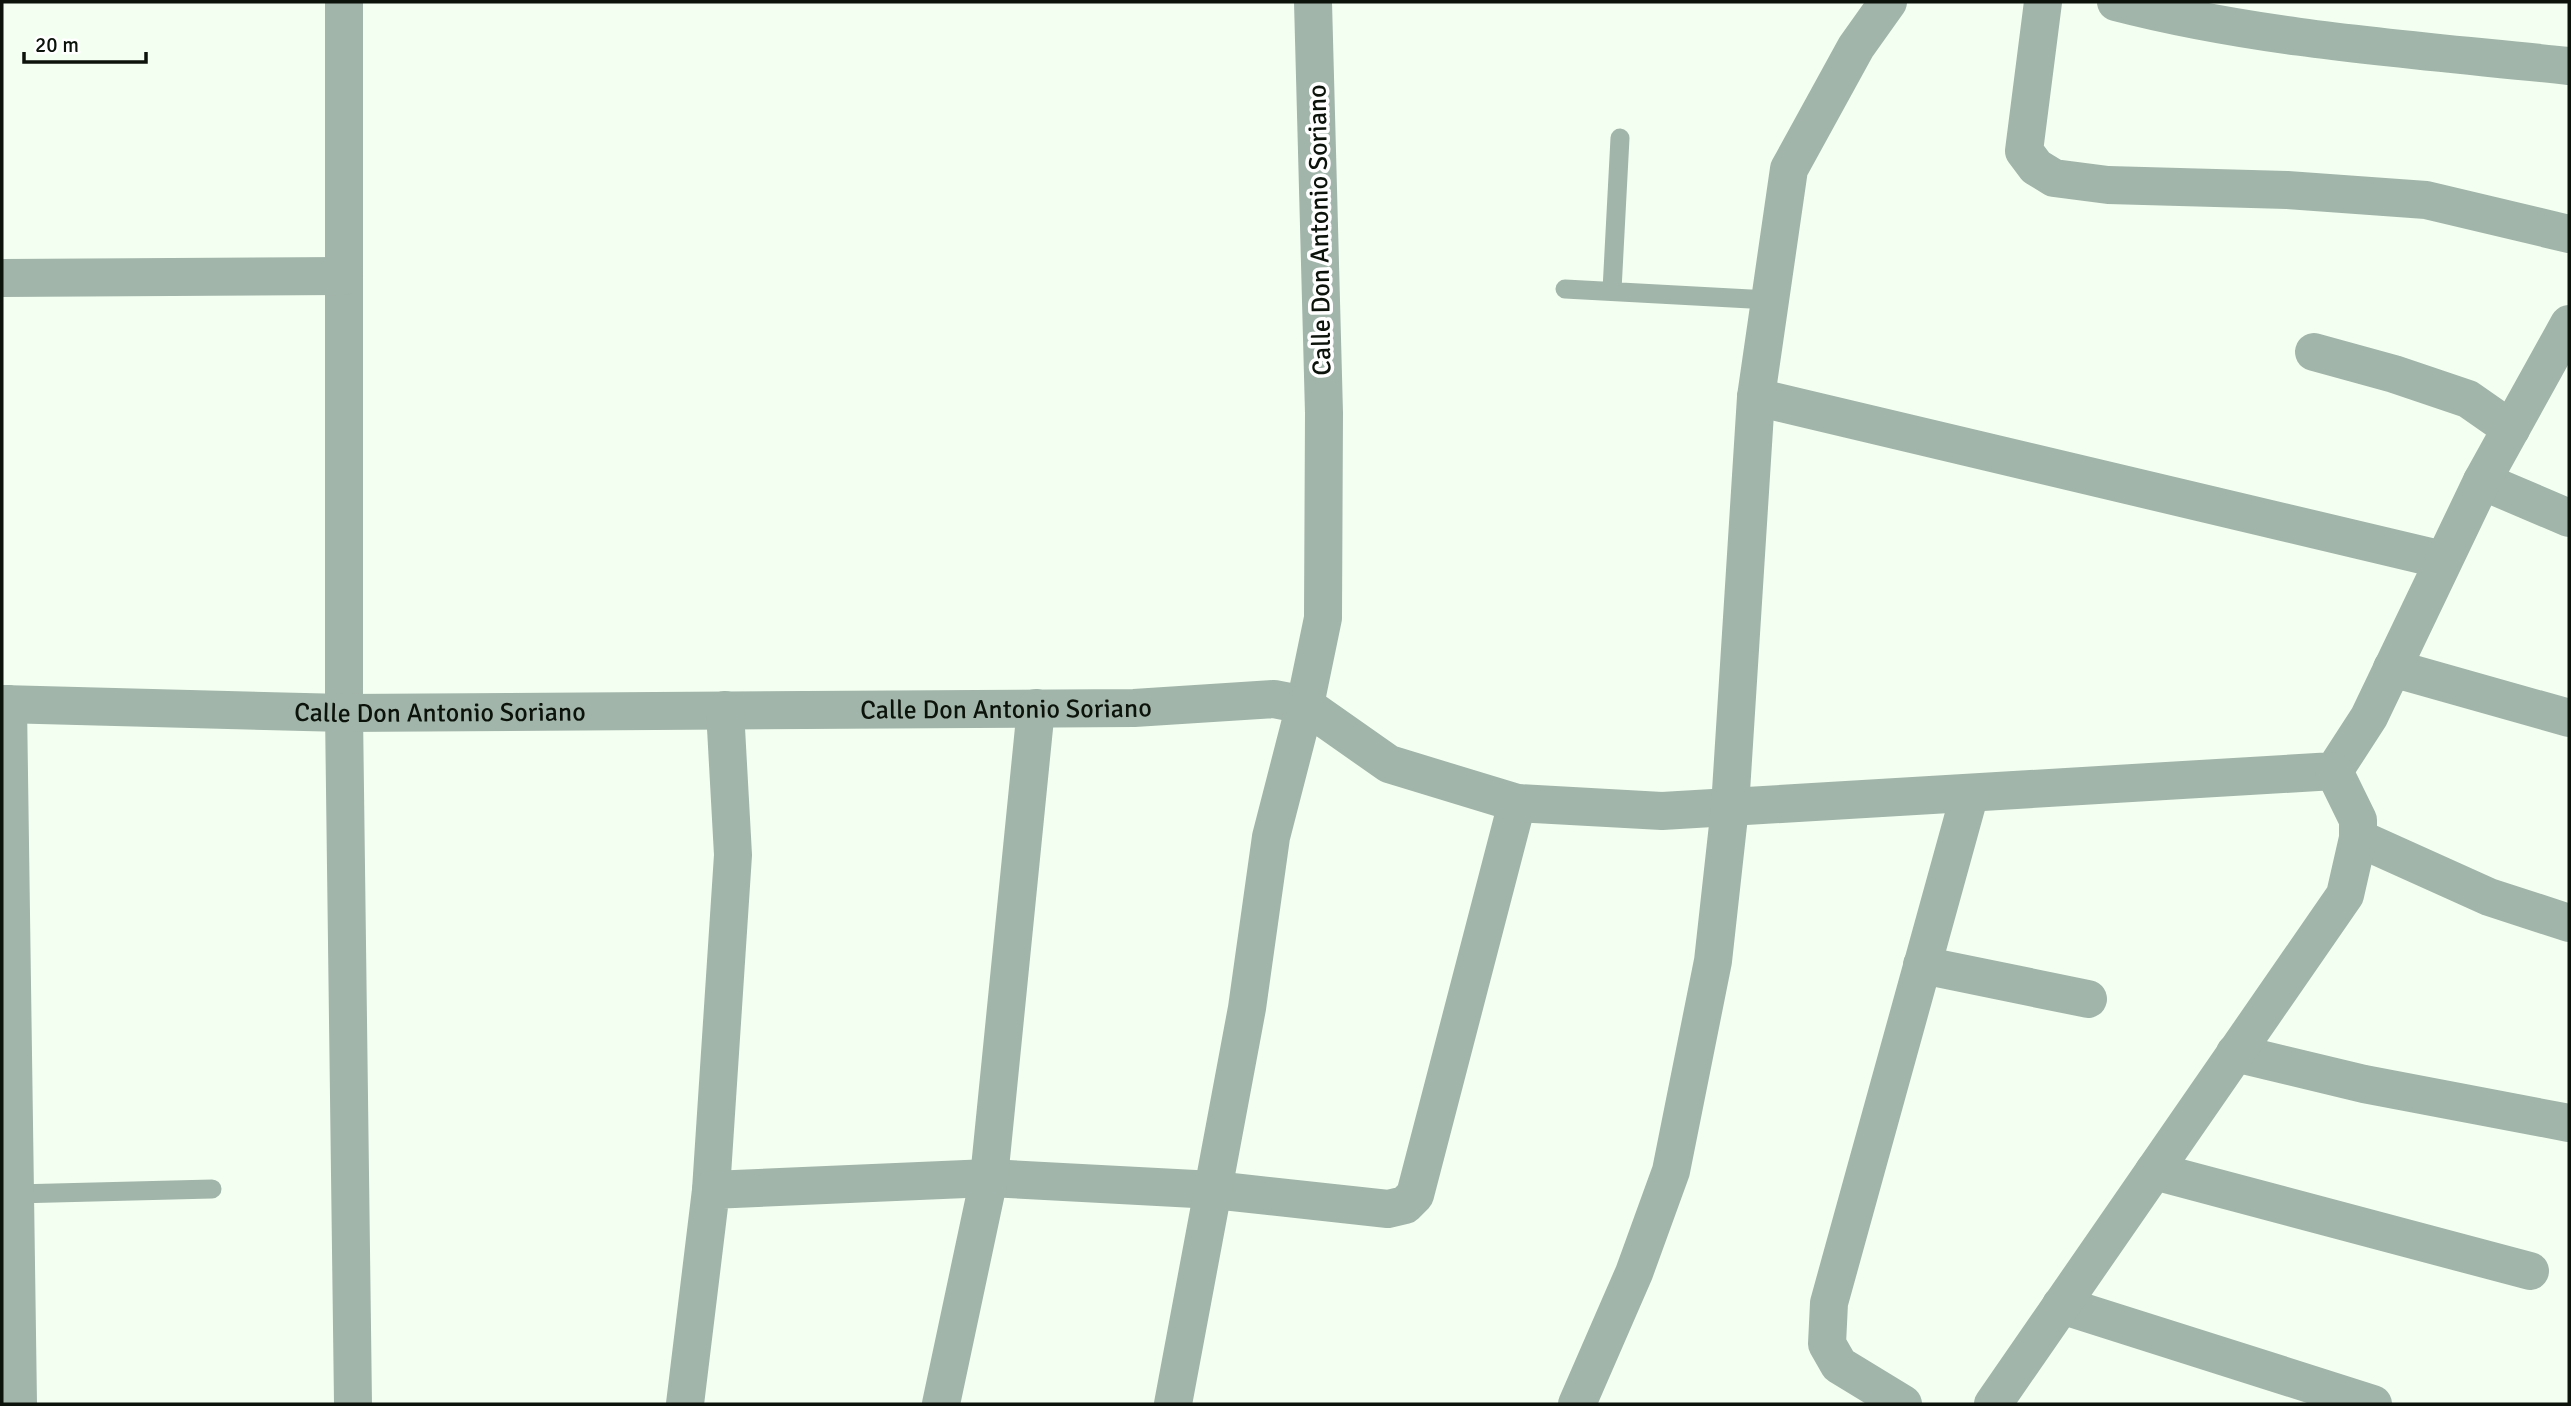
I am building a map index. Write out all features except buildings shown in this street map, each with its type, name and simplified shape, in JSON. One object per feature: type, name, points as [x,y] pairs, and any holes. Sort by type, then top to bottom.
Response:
[{"type":"street","points":[[344,2],[344,713],[353,1404]]},
{"type":"street","name":"Calle Don Antonio Soriano","points":[[5,704],[344,713],[1134,708],[1274,699],[1305,705],[1323,618],[1324,413],[1313,2]]},
{"type":"street","points":[[1577,1404],[1634,1273],[1671,1171],[1713,961],[1730,807],[1756,397],[1789,169],[1856,47],[1888,2]]},
{"type":"street","points":[[2043,2],[2024,151],[2036,167],[2054,177],[2108,185],[2287,190],[2426,200],[2569,234]]},
{"type":"street","points":[[2116,2],[2148,10],[2315,38],[2569,66]]},
{"type":"street","points":[[2,278],[344,276]]},
{"type":"street","points":[[2334,771],[2369,717],[2482,481],[2566,334]]},
{"type":"street","points":[[2314,352],[2394,374],[2468,399],[2511,429]]},
{"type":"street","points":[[1756,397],[2443,560]]},
{"type":"street","points":[[2482,481],[2569,518]]},
{"type":"street","points":[[2392,668],[2569,718]]},
{"type":"street","points":[[5,704],[18,1404]]},
{"type":"street","points":[[1173,1404],[1247,1008],[1271,837],[1305,705],[1389,764],[1517,803],[1662,811],[2334,771]]},
{"type":"street","points":[[941,1404],[989,1178],[1036,708]]},
{"type":"street","points":[[685,1404],[711,1191],[733,855],[725,710]]},
{"type":"street","points":[[1993,1404],[2345,895],[2358,838],[2358,820],[2334,771]]},
{"type":"street","points":[[1903,1404],[1839,1365],[1827,1344],[1829,1303],[1970,793]]},
{"type":"street","points":[[711,1191],[989,1178],[1214,1190],[1388,1209],[1405,1205],[1415,1195],[1517,803]]},
{"type":"street","points":[[2358,838],[2489,897],[2569,923]]},
{"type":"street","points":[[1922,965],[2088,999]]},
{"type":"street","points":[[2235,1053],[2364,1084],[2569,1123]]},
{"type":"street","points":[[2154,1171],[2530,1271]]},
{"type":"street","points":[[2062,1305],[2373,1404]]},
{"type":"lane","points":[[1612,290],[1620,138]]},
{"type":"lane","points":[[1565,289],[1769,300]]},
{"type":"lane","points":[[15,1194],[212,1189]]}]
